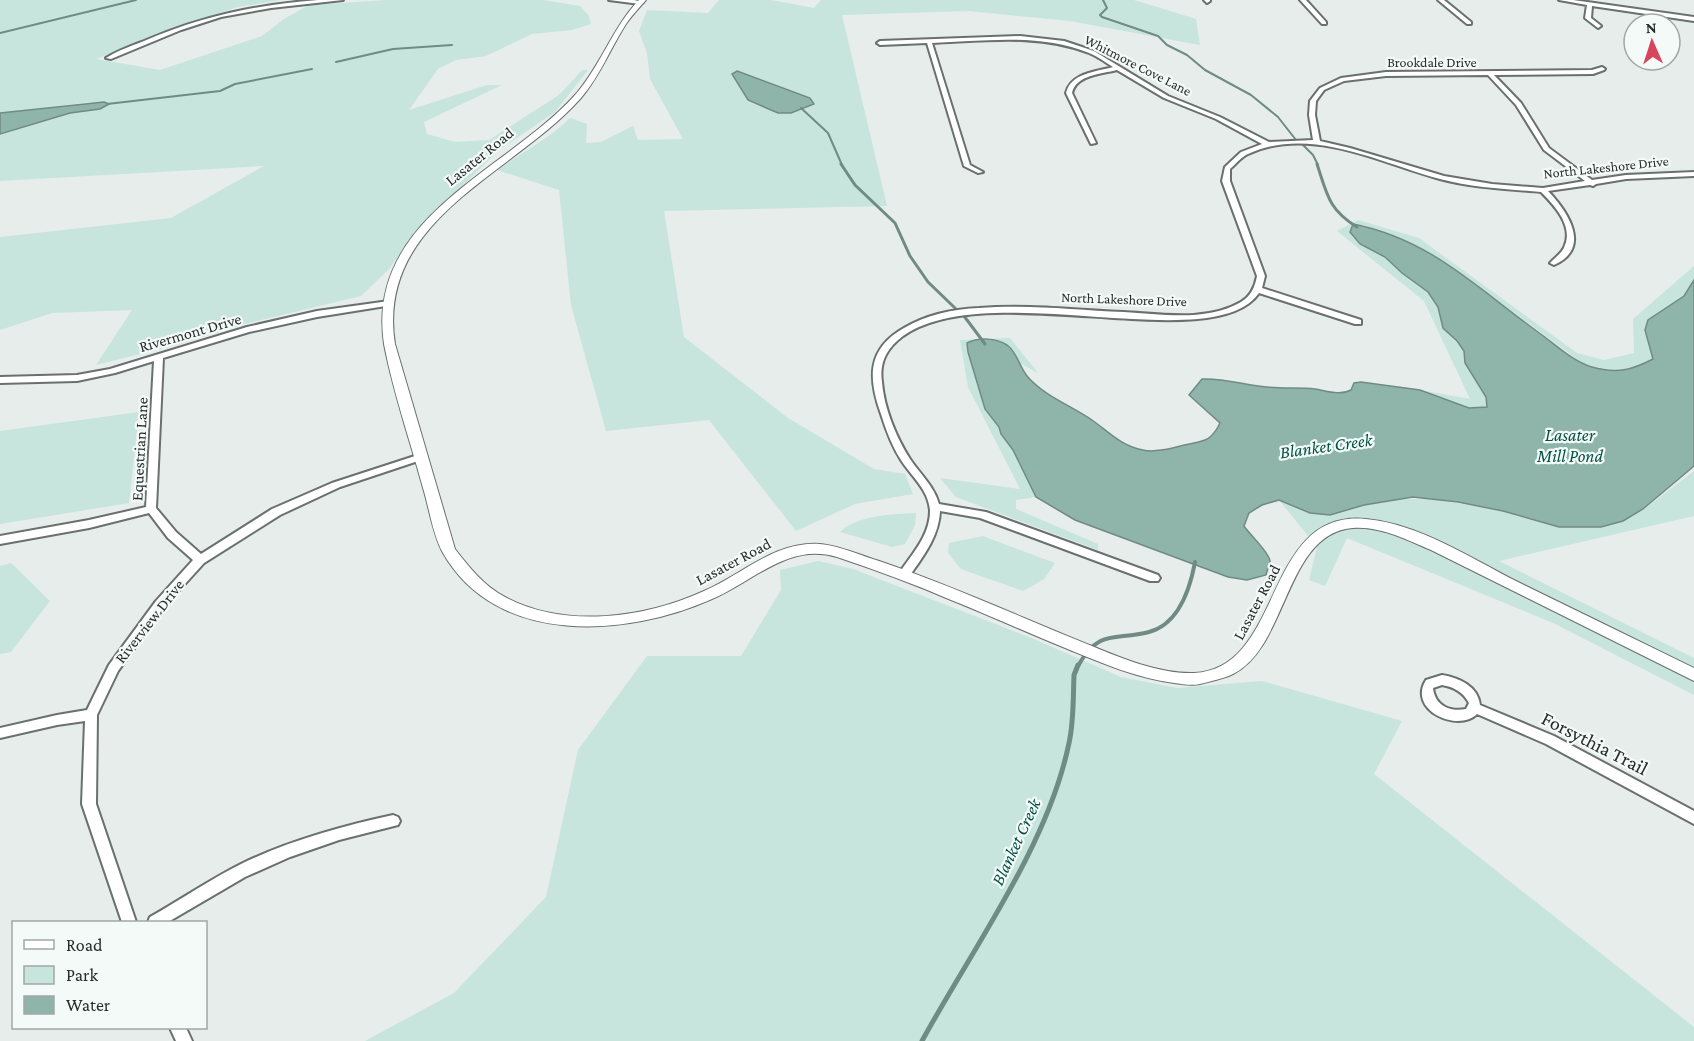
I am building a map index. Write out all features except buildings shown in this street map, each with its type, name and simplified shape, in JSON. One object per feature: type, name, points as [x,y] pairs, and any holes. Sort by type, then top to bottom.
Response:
[{"type":"street","points":[[109,58],[201,21],[228,13],[280,4],[340,0]]},
{"type":"street","points":[[612,0],[642,1]]},
{"type":"street","points":[[1303,0],[1324,23]]},
{"type":"street","points":[[1441,0],[1469,23]]},
{"type":"street","points":[[1562,0],[1694,19]]},
{"type":"street","name":"Lasater Road","points":[[642,1],[624,21],[596,72],[573,102],[454,199],[426,226],[402,263],[389,303],[390,346],[448,550],[462,573],[479,589],[496,600],[516,609],[539,615],[587,621],[631,619],[662,612],[717,592],[781,555],[807,548],[827,550],[904,575],[1120,663],[1160,676],[1180,679],[1208,676],[1234,666],[1252,651],[1288,579],[1311,541],[1331,527],[1360,523],[1383,526],[1446,552],[1694,675]]},
{"type":"street","points":[[1590,4],[1588,18],[1598,26]]},
{"type":"street","name":"Whitmore Cove Lane","points":[[880,43],[1020,38],[1053,41],[1085,49],[1166,97],[1218,118],[1268,144]]},
{"type":"street","points":[[929,41],[967,166],[980,172]]},
{"type":"street","points":[[1093,143],[1069,93],[1071,85],[1080,78],[1116,68]]},
{"type":"street","name":"Brookdale Drive","points":[[1317,142],[1311,116],[1313,101],[1322,89],[1335,82],[1362,75],[1593,72],[1602,69]]},
{"type":"street","points":[[1490,74],[1518,104],[1546,149],[1593,184]]},
{"type":"street","name":"North Lakeshore Drive","points":[[935,507],[927,487],[912,469],[899,447],[877,387],[877,369],[882,354],[903,332],[936,318],[978,310],[1161,317],[1202,316],[1242,304],[1258,290],[1261,276],[1226,181],[1227,168],[1243,153],[1268,144],[1317,142],[1475,185],[1543,190],[1593,184],[1626,177],[1694,174]]},
{"type":"street","points":[[1543,190],[1565,215],[1571,232],[1568,251],[1554,263]]},
{"type":"street","points":[[1258,290],[1358,322]]},
{"type":"street","name":"Rivermont Drive","points":[[0,380],[77,378],[112,371],[247,330],[317,314],[389,303]]},
{"type":"street","name":"Equestrian Lane","points":[[159,356],[151,509],[172,535],[200,560]]},
{"type":"street","name":"Riverview Drive","points":[[129,921],[89,804],[91,715],[113,668],[160,604],[200,560],[276,512],[336,485],[421,457]]},
{"type":"street","points":[[904,575],[932,529],[935,507],[982,515],[1154,578]]},
{"type":"street","points":[[0,540],[89,524],[151,509]]},
{"type":"street","name":"Forsythia Trail","points":[[1474,708],[1550,740],[1694,818]]},
{"type":"street","points":[[0,734],[57,720],[91,715]]},
{"type":"street","points":[[157,921],[250,867],[302,845],[353,829],[393,821]]},
{"type":"green space","points":[[0,0],[282,0],[237,7],[96,59],[160,70],[262,36],[284,19],[309,5],[387,0],[543,0],[580,6],[589,16],[591,24],[572,30],[532,34],[486,56],[456,60],[438,69],[409,110],[487,85],[502,85],[424,122],[427,134],[455,142],[489,140],[559,95],[582,70],[588,70],[555,112],[499,150],[417,230],[389,269],[361,296],[245,324],[180,344],[96,365],[132,310],[52,313],[0,330],[0,237],[171,218],[264,166],[0,181],[0,134],[70,113],[100,109],[92,102],[0,113]]},
{"type":"green space","points":[[719,0],[771,0],[814,8],[821,0],[1134,0],[1196,19],[1200,45],[1070,21],[968,11],[842,15],[887,206],[664,211],[684,337],[788,418],[874,469],[905,474],[913,494],[855,504],[796,531],[709,420],[606,431],[571,305],[559,190],[497,170],[544,139],[570,118],[587,124],[586,143],[601,142],[633,126],[638,140],[683,139],[650,79],[647,53],[639,31],[647,10],[708,13]]},
{"type":"green space","points":[[1358,220],[1419,238],[1577,353],[1604,360],[1634,353],[1633,319],[1694,266],[1694,282],[1684,296],[1645,330],[1654,358],[1627,369],[1602,368],[1582,363],[1455,269],[1363,225],[1353,225],[1360,244],[1385,257],[1428,292],[1438,307],[1443,328],[1464,351],[1465,364],[1486,398],[1487,407],[1469,408],[1420,390],[1470,399],[1424,301],[1337,231]]},
{"type":"green space","points":[[1010,338],[1038,373],[1018,362],[1016,356],[968,352],[985,409],[1013,450],[1036,497],[1016,500],[1016,509],[1098,544],[1098,550],[956,497],[940,478],[1020,489],[968,387],[960,340]]},
{"type":"green space","points":[[139,412],[129,503],[0,524],[0,431]]},
{"type":"green space","points":[[1694,471],[1694,516],[1499,561],[1694,658],[1694,695],[1553,623],[1347,538],[1325,586],[1309,580],[1317,547],[1279,500],[1310,513],[1392,499],[1432,499],[1503,511],[1559,527],[1643,510]]},
{"type":"green space","points":[[916,513],[915,525],[905,544],[892,547],[840,532],[847,526],[866,519]]},
{"type":"green space","points":[[983,536],[1055,563],[1044,579],[1023,591],[961,569],[948,553],[949,543]]},
{"type":"green space","points":[[818,561],[853,569],[1029,637],[1121,677],[1177,688],[1262,681],[1402,721],[1374,774],[1694,1027],[1694,1041],[365,1041],[454,993],[546,897],[578,750],[647,656],[741,656],[781,590],[780,570]]},
{"type":"green space","points":[[11,563],[50,601],[11,652],[0,654],[0,566]]},
{"type":"water","points":[[737,71],[810,98],[814,104],[791,113],[778,113],[748,100],[732,74]]},
{"type":"water","points":[[104,102],[109,104],[100,109],[70,113],[0,134],[0,113]]},
{"type":"water","name":"Lasater Mill Pond","points":[[1353,224],[1381,231],[1429,253],[1473,282],[1571,356],[1601,369],[1624,370],[1653,359],[1645,330],[1648,320],[1684,296],[1694,280],[1694,466],[1643,509],[1623,521],[1601,527],[1559,527],[1503,511],[1458,502],[1413,497],[1364,505],[1330,515],[1310,513],[1279,500],[1262,505],[1249,513],[1244,526],[1263,548],[1270,561],[1266,575],[1247,580],[1228,577],[1075,520],[1036,497],[1013,450],[985,409],[967,343],[987,339],[1007,345],[1027,376],[1041,389],[1092,420],[1122,442],[1148,451],[1164,450],[1201,441],[1213,434],[1220,423],[1189,395],[1202,379],[1338,393],[1347,392],[1351,390],[1354,383],[1361,382],[1420,390],[1469,408],[1487,407],[1486,397],[1465,363],[1464,351],[1443,328],[1438,307],[1428,292],[1385,257],[1360,244],[1350,232]]},
{"type":"waterway","points":[[0,33],[136,0]]},
{"type":"waterway","points":[[1103,0],[1107,8],[1100,15],[1102,17],[1158,36],[1167,45],[1187,55],[1205,70],[1251,95],[1278,117],[1296,140]]},
{"type":"waterway","points":[[336,62],[393,49],[452,45]]},
{"type":"waterway","points":[[107,104],[220,91],[235,84],[312,69]]},
{"type":"waterway","points":[[801,108],[828,133],[842,165]]},
{"type":"waterway","points":[[1303,145],[1313,155],[1318,165]]},
{"type":"waterway","points":[[841,164],[855,185],[895,223],[910,256],[928,282],[955,308]]},
{"type":"waterway","points":[[1317,164],[1326,192],[1334,207],[1357,227]]},
{"type":"waterway","points":[[964,316],[985,344]]},
{"type":"waterway","name":"Blanket Creek","points":[[1078,666],[1093,646],[1101,641],[1149,632],[1168,621],[1186,594],[1195,562]]},
{"type":"waterway","name":"Blanket Creek","points":[[922,1041],[1006,896],[1044,820],[1059,782],[1069,743],[1073,718],[1074,675],[1078,665]]}]
